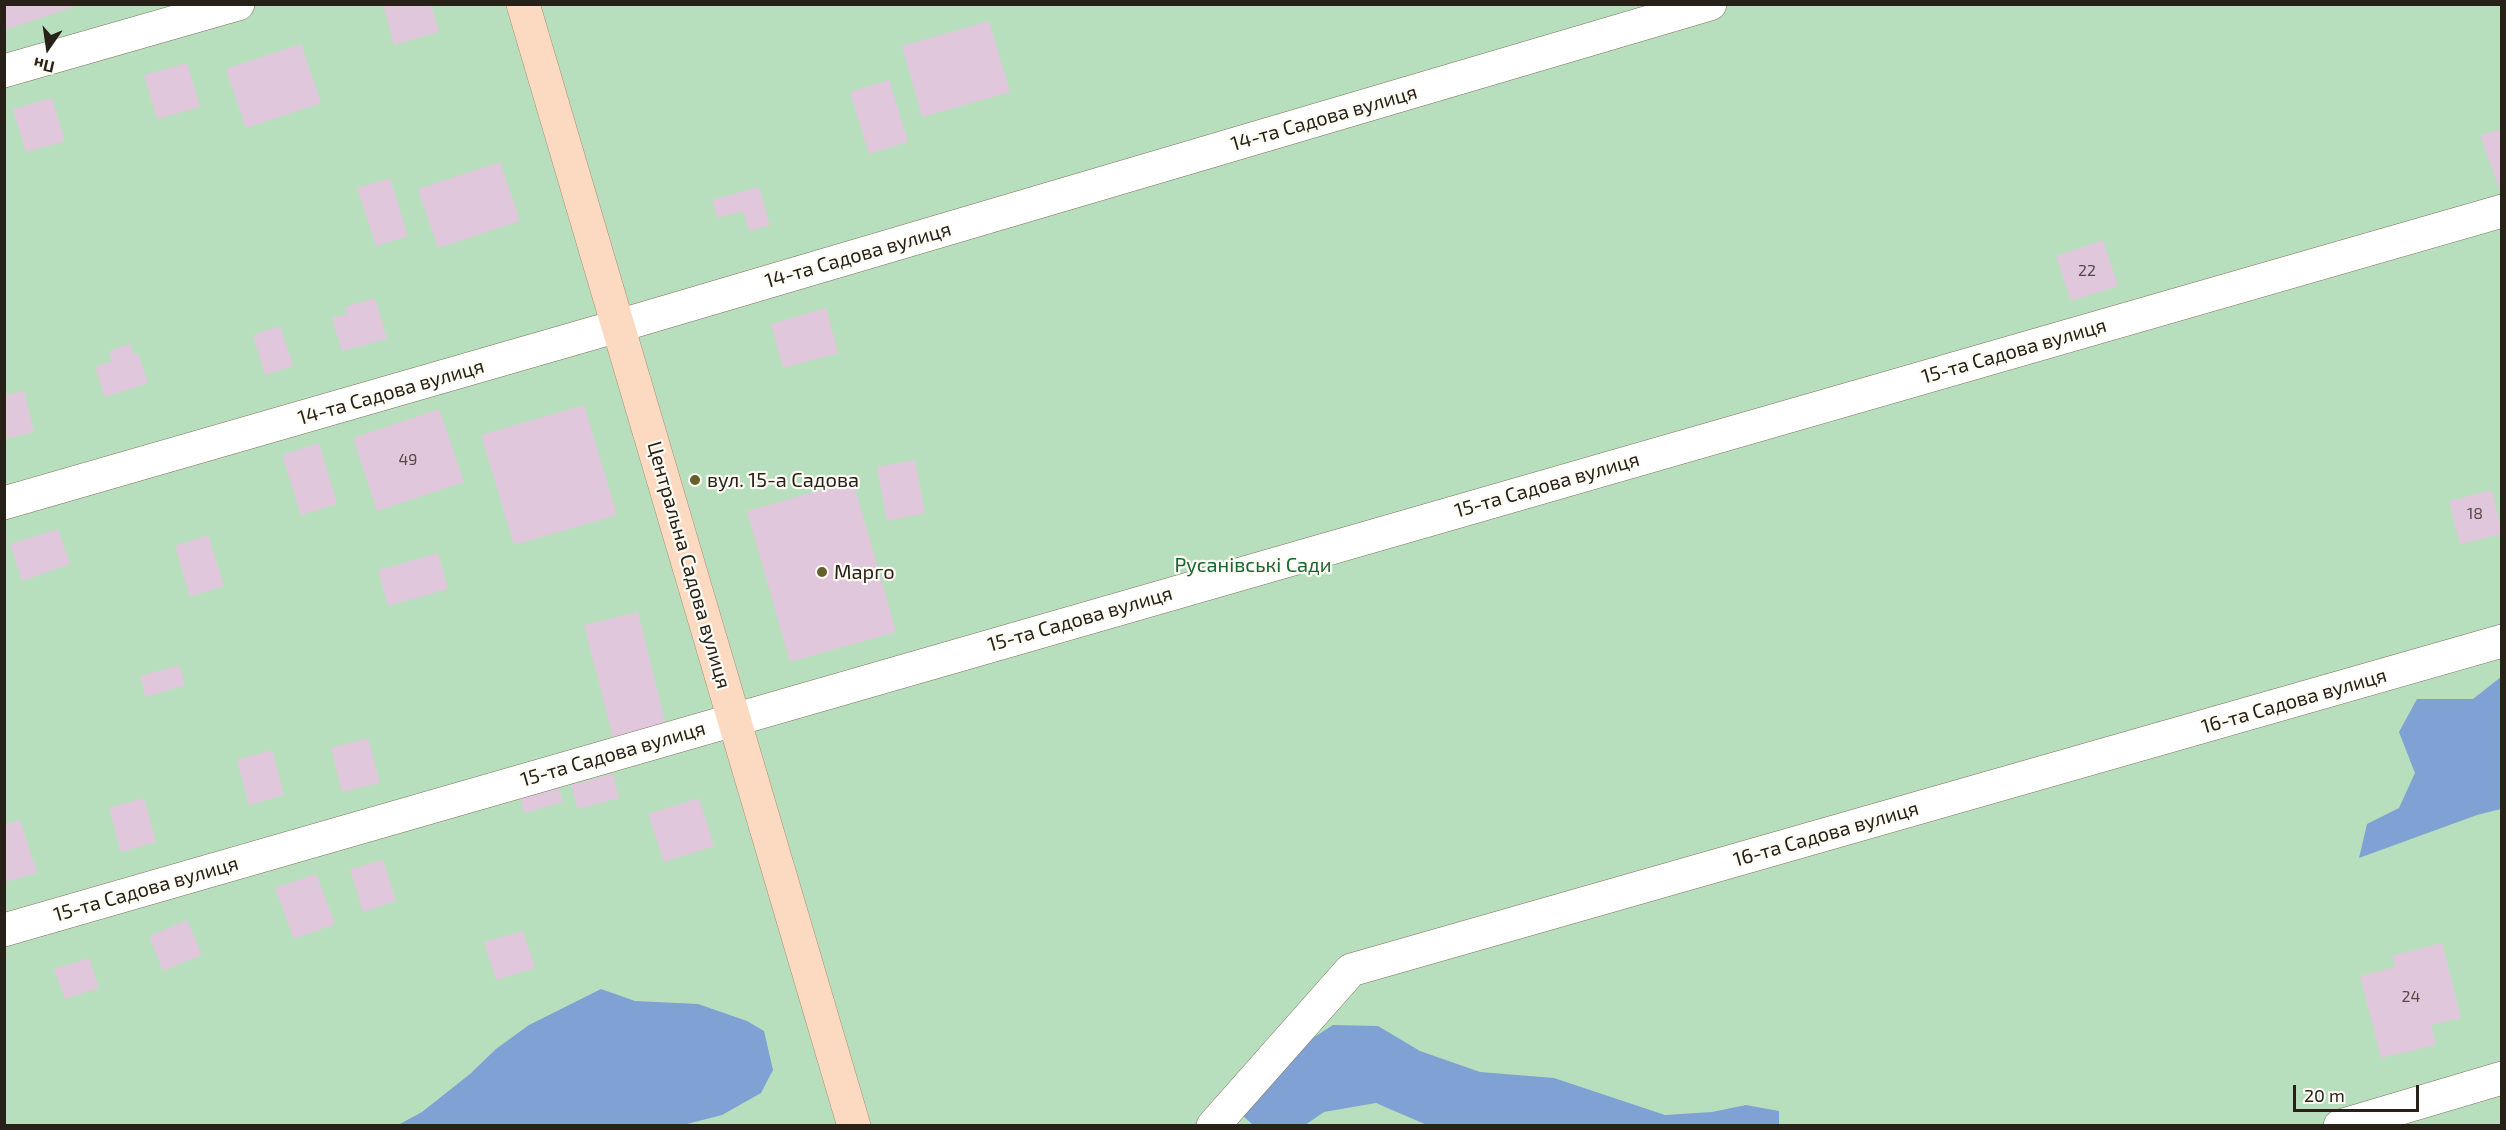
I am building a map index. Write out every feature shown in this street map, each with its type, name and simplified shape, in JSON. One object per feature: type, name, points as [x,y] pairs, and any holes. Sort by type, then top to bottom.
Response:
[{"type":"main road","name":"Центральна Садова вулиця","points":[[523,4],[854,1125]]},
{"type":"street","points":[[4,71],[238,4]]},
{"type":"street","name":"14-та Садова вулиця","points":[[4,503],[618,326],[1710,4]]},
{"type":"street","name":"15-та Садова вулиця","points":[[4,930],[734,718],[2502,211]]},
{"type":"street","name":"16-та Садова вулиця","points":[[1214,1125],[1351,970],[2502,642]]},
{"type":"street","points":[[2340,1125],[2502,1078]]},
{"type":"green space","name":"Русанівські Сади","points":[[5,5],[2501,5],[2501,1125],[5,1125]]},
{"type":"water","points":[[2501,677],[2501,809],[2477,815],[2359,858],[2367,824],[2399,808],[2415,773],[2399,732],[2417,699],[2473,699]]},
{"type":"water","points":[[601,989],[635,1001],[698,1004],[747,1021],[764,1031],[773,1070],[761,1093],[722,1115],[683,1125],[398,1125],[422,1112],[470,1074],[496,1049],[529,1025]]},
{"type":"water","points":[[1333,1025],[1378,1026],[1420,1051],[1480,1072],[1554,1078],[1665,1115],[1712,1112],[1746,1105],[1779,1111],[1779,1125],[1427,1125],[1376,1103],[1324,1112],[1305,1125],[1253,1125],[1240,1113],[1302,1045]]},
{"type":"building","points":[[4,4],[80,4],[80,5],[4,30]]},
{"type":"building","points":[[383,4],[431,4],[439,32],[394,45]]},
{"type":"building","points":[[989,21],[1010,92],[922,117],[902,46]]},
{"type":"building","points":[[301,44],[321,103],[246,128],[226,69]]},
{"type":"building","points":[[187,63],[200,107],[157,119],[144,75]]},
{"type":"building","points":[[889,80],[908,142],[869,154],[850,92]]},
{"type":"building","points":[[52,98],[65,141],[26,152],[13,109]]},
{"type":"building","points":[[2502,129],[2502,193],[2501,194],[2480,135]]},
{"type":"building","points":[[500,162],[520,221],[438,248],[418,189]]},
{"type":"building","points":[[390,178],[408,236],[376,246],[357,188]]},
{"type":"building","points":[[759,187],[770,225],[749,231],[743,211],[717,218],[712,200]]},
{"type":"building","points":[[2103,240],[2118,286],[2071,301],[2056,256]]},
{"type":"building","points":[[375,298],[387,339],[342,351],[332,318],[347,314],[345,307]]},
{"type":"building","points":[[826,308],[838,353],[783,368],[771,324]]},
{"type":"building","points":[[280,326],[293,366],[265,375],[253,335]]},
{"type":"building","points":[[130,344],[133,354],[138,353],[148,383],[105,397],[95,367],[112,361],[109,351]]},
{"type":"building","points":[[24,391],[34,432],[4,439],[4,395]]},
{"type":"building","points":[[584,405],[617,515],[514,545],[481,435]]},
{"type":"building","points":[[439,409],[464,482],[377,511],[353,438]]},
{"type":"building","points":[[319,443],[337,504],[301,515],[282,455]]},
{"type":"building","points":[[915,460],[925,513],[887,521],[877,467]]},
{"type":"building","name":"Марго","points":[[853,481],[896,632],[790,662],[747,511]]},
{"type":"building","points":[[2492,490],[2502,534],[2460,544],[2449,501]]},
{"type":"building","points":[[58,529],[70,564],[22,581],[10,544]]},
{"type":"building","points":[[208,535],[224,586],[190,597],[175,546]]},
{"type":"building","points":[[438,553],[448,589],[388,606],[378,570]]},
{"type":"building","points":[[638,612],[666,726],[613,738],[584,625]]},
{"type":"building","points":[[179,665],[185,685],[146,697],[140,676]]},
{"type":"building","points":[[368,738],[380,783],[342,792],[331,748]]},
{"type":"building","points":[[272,750],[284,795],[249,805],[237,760]]},
{"type":"building","points":[[613,774],[619,798],[578,809],[571,785]]},
{"type":"building","points":[[557,783],[563,802],[524,813],[519,793]]},
{"type":"building","points":[[144,798],[156,842],[121,852],[109,808]]},
{"type":"building","points":[[699,798],[714,846],[664,862],[648,814]]},
{"type":"building","points":[[20,820],[37,873],[6,882],[4,825]]},
{"type":"building","points":[[383,860],[396,901],[363,912],[350,869]]},
{"type":"building","points":[[316,874],[335,924],[294,939],[275,888]]},
{"type":"building","points":[[187,920],[202,955],[163,971],[149,936]]},
{"type":"building","points":[[523,931],[535,968],[496,980],[484,942]]},
{"type":"building","points":[[2442,943],[2461,1018],[2431,1025],[2436,1045],[2381,1058],[2360,976],[2395,967],[2392,956]]},
{"type":"building","points":[[89,958],[99,988],[65,999],[54,969]]},
{"type":"place","name":"вул. 15-а Садова","points":[[695,480]]},
{"type":"place","name":"Марго","points":[[822,572]]}]
